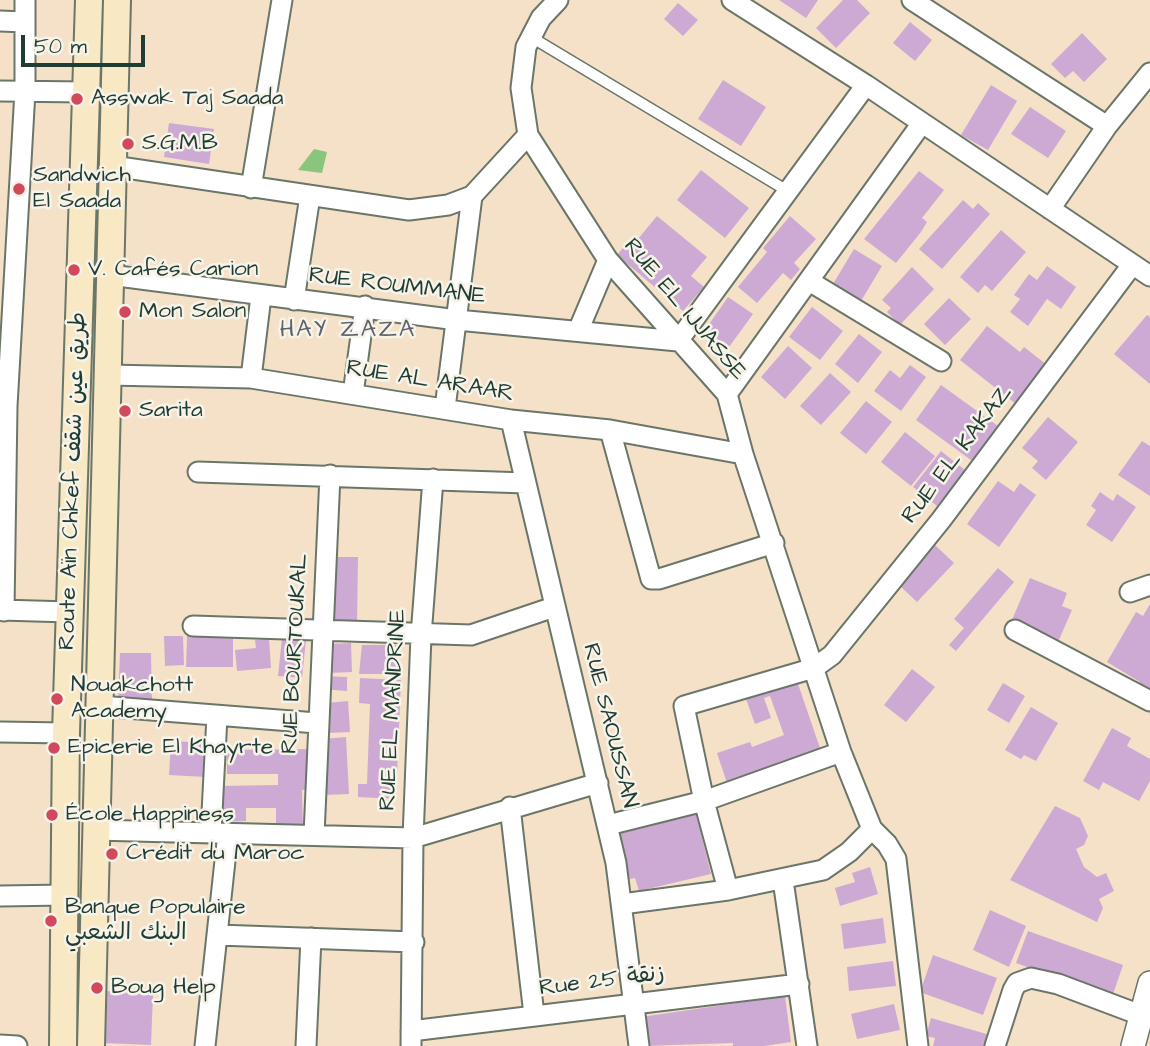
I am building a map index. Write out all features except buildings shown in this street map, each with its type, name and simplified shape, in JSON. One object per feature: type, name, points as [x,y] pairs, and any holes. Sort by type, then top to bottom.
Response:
[{"type":"main road","name":"Route Aïn Chkef طريق عين شقف","points":[[63,1046],[66,733],[89,0]]},
{"type":"main road","name":"Route Aïn Chkef طريق عين شقف","points":[[91,1046],[94,830],[100,706],[117,0]]},
{"type":"street","points":[[25,0],[25,91],[9,193],[3,406],[2,610],[70,612]]},
{"type":"street","points":[[251,188],[282,0]]},
{"type":"street","name":"RUE EL IJJASSE","points":[[558,0],[541,18],[530,37],[521,78],[521,100],[528,135],[608,260],[727,394],[743,454],[841,752],[872,829],[887,844],[896,859],[918,1046]]},
{"type":"street","points":[[732,0],[866,85],[1150,276]]},
{"type":"street","points":[[912,0],[1107,126]]},
{"type":"street","points":[[0,21],[25,22]]},
{"type":"street","points":[[1050,209],[1107,126],[1150,73]]},
{"type":"street","points":[[678,341],[786,190],[866,85]]},
{"type":"street","points":[[0,91],[86,92]]},
{"type":"street","points":[[727,394],[922,123]]},
{"type":"street","points":[[113,166],[410,210],[448,205],[471,196],[528,135]]},
{"type":"street","points":[[294,300],[310,196]]},
{"type":"street","points":[[445,408],[471,196]]},
{"type":"street","points":[[578,331],[608,260]]},
{"type":"street","name":"RUE EL KAKAZ","points":[[814,668],[832,655],[942,520],[1132,265]]},
{"type":"street","name":"RUE ROUMMANE","points":[[110,275],[457,320],[678,341]]},
{"type":"street","points":[[808,281],[941,361]]},
{"type":"street","points":[[251,378],[261,296]]},
{"type":"street","points":[[353,394],[365,306]]},
{"type":"street","name":"RUE AL ARAAR","points":[[108,375],[251,378],[511,420],[610,430],[743,454]]},
{"type":"street","name":"RUE SAOUSSAN","points":[[511,420],[608,825],[622,904],[639,1046]]},
{"type":"street","points":[[610,430],[651,579],[659,579],[774,543]]},
{"type":"street","points":[[198,472],[526,483]]},
{"type":"street","name":"RUE BOURTOUKAL","points":[[314,835],[330,475]]},
{"type":"street","name":"RUE EL MANDRINE","points":[[411,1038],[413,838],[421,636],[433,479]]},
{"type":"street","points":[[1130,592],[1150,585]]},
{"type":"street","points":[[193,626],[421,636],[482,634],[554,607]]},
{"type":"street","points":[[1016,631],[1150,701]]},
{"type":"street","points":[[728,891],[704,801],[684,706],[814,668]]},
{"type":"street","points":[[100,706],[317,723]]},
{"type":"street","points":[[205,1046],[218,935],[217,716]]},
{"type":"street","points":[[0,732],[66,733]]},
{"type":"street","points":[[608,825],[704,801],[841,752]]},
{"type":"street","points":[[94,830],[413,838],[598,783]]},
{"type":"street","points":[[510,807],[534,1015]]},
{"type":"street","points":[[622,904],[728,891],[822,870],[849,852],[872,829]]},
{"type":"street","points":[[783,880],[807,1046]]},
{"type":"street","points":[[0,897],[66,895]]},
{"type":"street","points":[[218,935],[414,942]]},
{"type":"street","points":[[306,1046],[311,939]]},
{"type":"street","points":[[995,1046],[1013,990],[1017,983],[1031,978],[1058,984],[1143,1016]]},
{"type":"street","points":[[1133,1046],[1150,982]]},
{"type":"street","name":"Rue 25 زنقة","points":[[411,1038],[534,1015],[799,984]]},
{"type":"street","points":[[0,1045],[17,1046]]},
{"type":"lane","points":[[530,37],[786,190]]},
{"type":"green space","points":[[314,149],[327,152],[322,173],[298,170]]},
{"type":"place","name":"Asswak Taj Saada","points":[[77,99]]},
{"type":"place","name":"S.G.M.B","points":[[128,144]]},
{"type":"place","name":"Sandwich El Saada","points":[[19,189]]},
{"type":"place","name":"V. Cafés Carion","points":[[74,270]]},
{"type":"place","name":"Mon Salon","points":[[125,312]]},
{"type":"place","name":"Sarita","points":[[125,411]]},
{"type":"place","name":"Nouakchott Academy","points":[[57,699]]},
{"type":"place","name":"Epicerie El Khayrte","points":[[54,748]]},
{"type":"place","name":"École Happiness","points":[[52,815]]},
{"type":"place","name":"Crédit du Maroc","points":[[112,854]]},
{"type":"place","name":"Banque Populaire البنك الشعبي","points":[[51,921]]},
{"type":"place","name":"Boug Help","points":[[97,988]]},
{"type":"district","name":"HAY ZAZA","points":[[348,331]]}]
